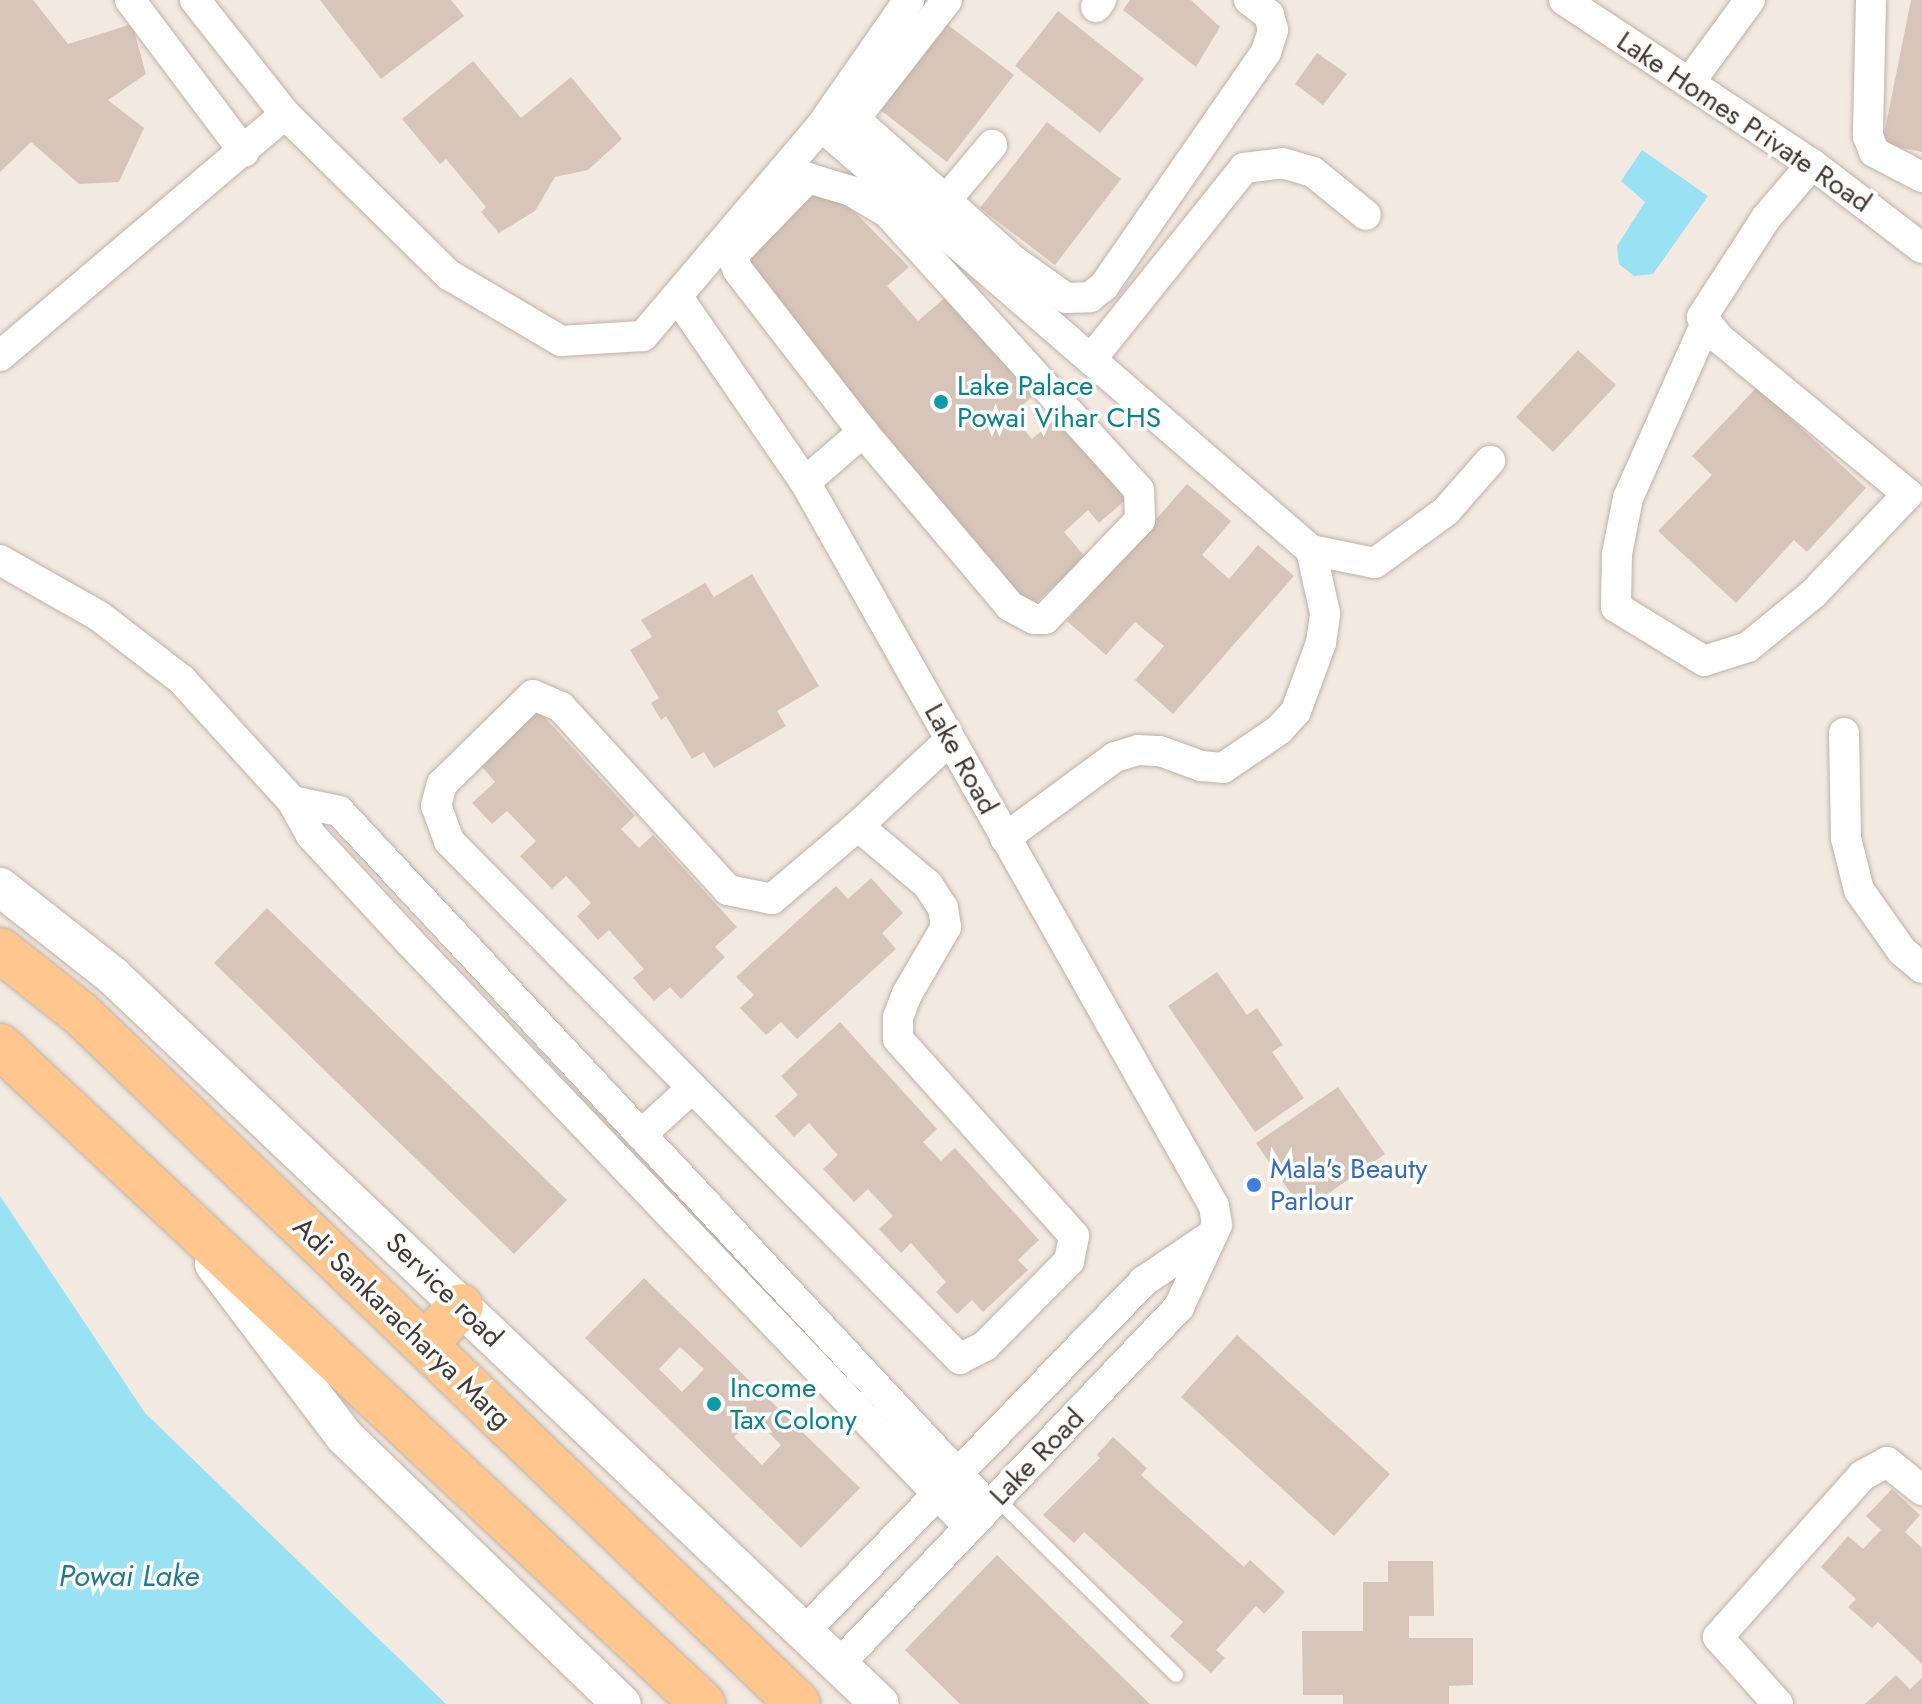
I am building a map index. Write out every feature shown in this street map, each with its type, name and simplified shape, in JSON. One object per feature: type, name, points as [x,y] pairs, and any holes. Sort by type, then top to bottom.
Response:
[{"type":"main road","name":"Adi Sankaracharya Marg","points":[[0,950],[81,1014],[798,1704]]},
{"type":"main road","points":[[0,1046],[703,1704]]},
{"type":"main road","points":[[425,1344],[461,1306]]},
{"type":"street","points":[[130,0],[244,152]]},
{"type":"street","points":[[195,0],[285,114],[449,275],[561,341],[643,336],[677,296],[779,191],[808,178],[851,191],[887,212],[1139,490],[1140,520],[1045,619],[1034,619],[1010,606],[863,432],[752,291],[733,258],[779,191],[838,115],[947,0]]},
{"type":"street","points":[[838,115],[909,0]]},
{"type":"street","points":[[838,115],[1049,287],[1066,298],[1090,297],[1104,286],[1266,52],[1273,30],[1269,15],[1249,0]]},
{"type":"street","name":"Lake Homes Private Road","points":[[1564,0],[1812,164],[1922,248]]},
{"type":"street","points":[[1689,83],[1750,0]]},
{"type":"street","points":[[1871,0],[1868,136],[1874,152],[1922,177]]},
{"type":"street","points":[[0,356],[244,152],[285,114]]},
{"type":"street","points":[[838,115],[1092,358],[1311,550],[1375,563],[1446,511],[1490,461]]},
{"type":"street","points":[[946,200],[992,145]]},
{"type":"street","points":[[1092,358],[1244,168],[1282,163],[1313,172],[1366,215]]},
{"type":"street","points":[[1705,325],[1628,498],[1617,554],[1616,607],[1704,661],[1748,647],[1770,630],[1813,594],[1908,494],[1705,325],[1702,317],[1709,299],[1812,164]]},
{"type":"street","name":"Lake Road","points":[[677,296],[805,482],[1214,1206],[1214,1234],[1179,1307],[838,1665]]},
{"type":"street","points":[[805,482],[863,432]]},
{"type":"street","points":[[1005,838],[1115,757],[1138,750],[1160,751],[1201,766],[1223,768],[1279,730],[1296,711],[1321,643],[1325,613],[1311,550]]},
{"type":"street","points":[[0,560],[99,616],[182,680],[292,801],[311,835],[685,1229],[946,1484],[985,1511]]},
{"type":"street","points":[[858,826],[928,885],[943,908],[946,927],[907,994],[898,1017],[898,1039],[1074,1236],[1069,1261],[985,1346],[960,1359],[449,841],[436,806],[442,784],[533,695],[561,707],[728,890],[772,899],[858,826],[950,740]]},
{"type":"street","points":[[1844,733],[1846,838],[1859,890],[1902,951],[1922,968]]},
{"type":"street","points":[[292,801],[339,811],[707,1206],[946,1484]]},
{"type":"street","name":"Service road","points":[[0,887],[113,976],[880,1704]]},
{"type":"street","points":[[641,1135],[692,1088]]},
{"type":"street","points":[[158,1191],[344,1436],[622,1704]]},
{"type":"street","points":[[685,1229],[707,1206]]},
{"type":"street","name":"Lake Road","points":[[804,1632],[1144,1281],[1214,1234]]},
{"type":"street","points":[[1778,1704],[1718,1637],[1863,1475],[1887,1462],[1922,1490]]},
{"type":"lane","points":[[985,1511],[1176,1675]]},
{"type":"water","points":[[1642,150],[1708,196],[1653,274],[1634,276],[1619,264],[1617,246],[1645,202],[1621,181]]},
{"type":"water","name":"Powai Lake","points":[[0,1196],[145,1413],[446,1704],[0,1704]]},
{"type":"building","points":[[0,0],[33,0],[68,44],[132,24],[146,74],[108,100],[144,128],[119,182],[79,184],[31,142],[0,172]]},
{"type":"building","points":[[320,0],[451,0],[464,16],[381,79]]},
{"type":"building","points":[[1130,0],[1191,0],[1220,27],[1196,67],[1123,10]]},
{"type":"building","points":[[1911,0],[1922,0],[1922,152],[1882,144]]},
{"type":"building","points":[[1058,11],[1144,79],[1100,133],[1015,66]]},
{"type":"building","points":[[940,19],[1014,75],[947,162],[874,105]]},
{"type":"building","points":[[1317,53],[1347,74],[1323,105],[1295,84]]},
{"type":"building","points":[[473,61],[521,118],[571,77],[622,139],[588,170],[555,177],[535,211],[499,233],[481,212],[486,207],[446,159],[440,164],[402,119]]},
{"type":"building","points":[[1047,122],[1121,179],[1055,265],[980,208]]},
{"type":"building","name":"Lake Palace Powai Vihar CHS","points":[[825,182],[909,267],[887,286],[918,321],[954,290],[1041,389],[1011,415],[1032,439],[1059,416],[1130,496],[1099,523],[1088,510],[1064,532],[1086,558],[1030,608],[737,259]]},
{"type":"building","points":[[1578,350],[1616,385],[1553,452],[1516,417]]},
{"type":"building","points":[[1757,387],[1866,488],[1807,552],[1794,540],[1736,603],[1658,531],[1712,475],[1692,456]]},
{"type":"building","points":[[1187,484],[1231,521],[1202,555],[1229,579],[1258,545],[1294,576],[1173,714],[1135,680],[1164,646],[1135,622],[1106,655],[1067,621]]},
{"type":"building","points":[[752,574],[819,686],[777,711],[786,726],[714,768],[704,752],[692,759],[666,716],[661,720],[651,703],[659,698],[630,650],[652,637],[641,620],[705,583],[714,597]]},
{"type":"building","points":[[538,710],[635,816],[621,829],[639,848],[653,835],[737,927],[715,947],[725,957],[681,999],[670,987],[654,1001],[633,978],[644,969],[609,930],[598,940],[577,916],[591,903],[566,876],[552,889],[520,856],[536,841],[507,811],[492,824],[472,803],[495,782],[479,763]]},
{"type":"building","points":[[871,878],[903,913],[882,933],[896,949],[797,1039],[781,1022],[766,1035],[740,1008],[754,995],[736,977],[836,886],[848,899]]},
{"type":"building","points":[[267,908],[567,1200],[514,1254],[214,963]]},
{"type":"building","points":[[1217,972],[1247,1015],[1257,1008],[1283,1045],[1272,1052],[1304,1098],[1255,1132],[1168,1006]]},
{"type":"building","points":[[840,1022],[937,1129],[923,1142],[941,1161],[955,1148],[1039,1240],[1018,1260],[1028,1270],[983,1312],[972,1300],[957,1314],[936,1292],[946,1282],[911,1243],[901,1253],[879,1229],[893,1216],[868,1189],[854,1202],[823,1169],[838,1155],[809,1123],[794,1137],[775,1116],[798,1095],[781,1076]]},
{"type":"building","points":[[1338,1087],[1385,1154],[1303,1211],[1256,1143]]},
{"type":"building","name":"Income Tax Colony","points":[[644,1278],[860,1488],[801,1548],[585,1338]],"holes":[[[680,1347],[704,1369],[682,1392],[659,1369]],[[753,1417],[781,1445],[762,1465],[734,1437]]]},
{"type":"building","points":[[1237,1335],[1390,1474],[1334,1536],[1181,1397]]},
{"type":"building","points":[[1113,1437],[1147,1468],[1141,1475],[1244,1567],[1250,1560],[1285,1592],[1264,1614],[1256,1606],[1216,1650],[1225,1658],[1211,1673],[1170,1636],[1183,1622],[1084,1532],[1074,1543],[1043,1515],[1100,1458],[1097,1455]]},
{"type":"building","points":[[1892,1489],[1920,1515],[1905,1532],[1922,1548],[1922,1664],[1878,1622],[1872,1628],[1848,1607],[1856,1599],[1821,1567],[1848,1536],[1863,1549],[1881,1530],[1866,1516]]},
{"type":"building","points":[[997,1555],[1150,1704],[960,1704],[905,1650]]},
{"type":"building","points":[[1388,1561],[1433,1561],[1434,1616],[1409,1616],[1409,1638],[1473,1638],[1473,1685],[1449,1686],[1449,1704],[1343,1704],[1343,1695],[1303,1695],[1302,1631],[1363,1631],[1363,1582],[1388,1582]]},
{"type":"building","points":[[1896,1675],[1910,1689],[1922,1678],[1922,1704],[1865,1704]]},
{"type":"place","name":"Lake Palace Powai Vihar CHS","points":[[941,402]]},
{"type":"place","name":"Mala's Beauty Parlour","points":[[1254,1185]]},
{"type":"place","name":"Income Tax Colony","points":[[714,1404]]}]
